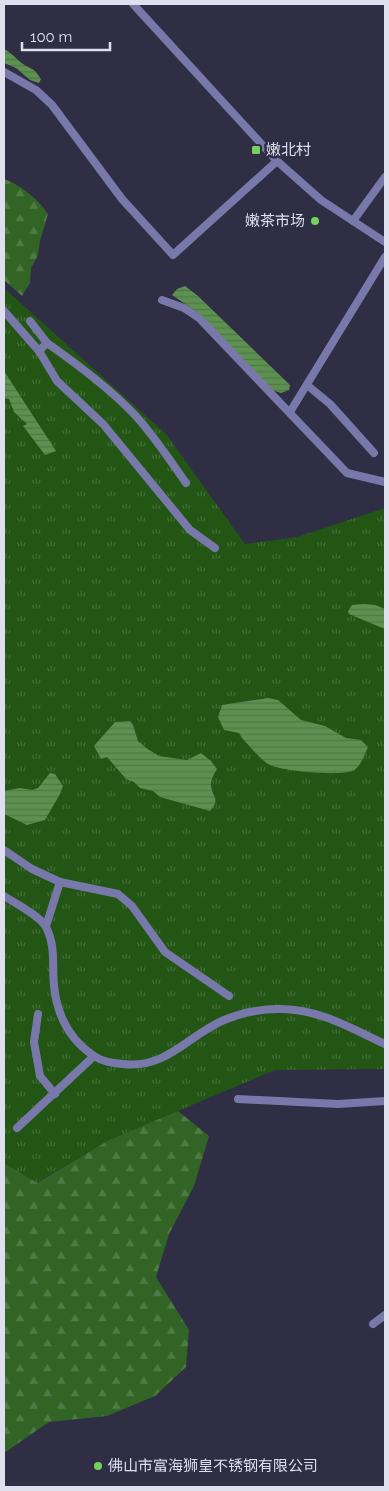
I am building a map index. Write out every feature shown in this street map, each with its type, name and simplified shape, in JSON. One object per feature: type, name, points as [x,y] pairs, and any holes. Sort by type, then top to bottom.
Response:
[{"type":"street","points":[[133,4],[277,161],[321,200],[385,242]]},
{"type":"street","points":[[4,72],[36,90],[52,105],[122,199],[173,255],[277,161]]},
{"type":"street","points":[[353,221],[385,176]]},
{"type":"street","points":[[290,412],[385,256]]},
{"type":"street","points":[[162,300],[184,308],[199,318],[347,473],[385,482]]},
{"type":"street","points":[[4,312],[39,351],[57,381],[103,424],[190,530],[215,548]]},
{"type":"street","points":[[30,320],[47,343],[81,367],[133,412],[186,483]]},
{"type":"street","points":[[39,351],[47,343]]},
{"type":"street","points":[[307,385],[330,404],[374,454]]},
{"type":"street","points":[[4,850],[32,869],[60,882],[118,894],[132,906],[164,952],[229,996]]},
{"type":"street","points":[[46,926],[60,882]]},
{"type":"street","points":[[4,896],[36,917],[46,926],[53,945],[54,987],[64,1024],[70,1034],[94,1056],[110,1063],[146,1064],[173,1053],[223,1020],[246,1012],[279,1009],[308,1012],[336,1020],[385,1044]]},
{"type":"street","points":[[38,1014],[34,1042],[40,1076],[55,1094]]},
{"type":"street","points":[[16,1128],[94,1056]]},
{"type":"street","points":[[238,1099],[338,1104],[385,1102]]},
{"type":"street","points":[[373,1324],[385,1316]]},
{"type":"green space","points":[[4,179],[29,193],[48,214],[38,255],[31,268],[30,283],[22,296],[4,280]]},
{"type":"green space","points":[[4,288],[166,434],[245,544],[297,537],[385,508],[385,1069],[275,1070],[109,1140],[36,1183],[4,1163]]},
{"type":"green space","points":[[178,1111],[209,1136],[194,1186],[169,1234],[156,1277],[189,1330],[186,1367],[155,1396],[107,1416],[49,1422],[4,1453],[4,1163],[37,1183],[109,1140]]},
{"type":"shaded area","points":[[4,49],[35,71],[41,79],[39,83],[30,80],[16,68],[4,63]]},
{"type":"shaded area","points":[[185,286],[198,296],[290,385],[289,390],[281,393],[272,390],[197,312],[172,295],[177,289]]},
{"type":"shaded area","points":[[4,371],[56,451],[45,455],[23,426],[27,424],[14,412],[9,399],[4,398]]},
{"type":"shaded area","points":[[352,605],[375,605],[385,609],[385,629],[349,614],[348,611]]},
{"type":"shaded area","points":[[268,698],[278,700],[301,720],[325,726],[346,738],[361,740],[368,747],[359,766],[348,772],[338,773],[312,772],[277,767],[270,765],[255,753],[239,733],[224,730],[218,717],[222,705]]},
{"type":"shaded area","points":[[130,721],[138,741],[159,756],[187,760],[201,753],[211,761],[217,769],[211,785],[215,803],[210,811],[160,797],[153,791],[140,788],[134,782],[126,779],[107,757],[101,759],[94,746],[115,722]]},
{"type":"shaded area","points":[[50,773],[55,774],[63,786],[45,820],[27,825],[4,814],[4,791],[20,788],[32,790],[38,788]]},
{"type":"place","name":"嫩北村","points":[[256,150]]},
{"type":"place","name":"嫩茶市场","points":[[315,221]]},
{"type":"place","name":"佛山市富海狮皇不锈钢有限公司","points":[[98,1466]]}]
